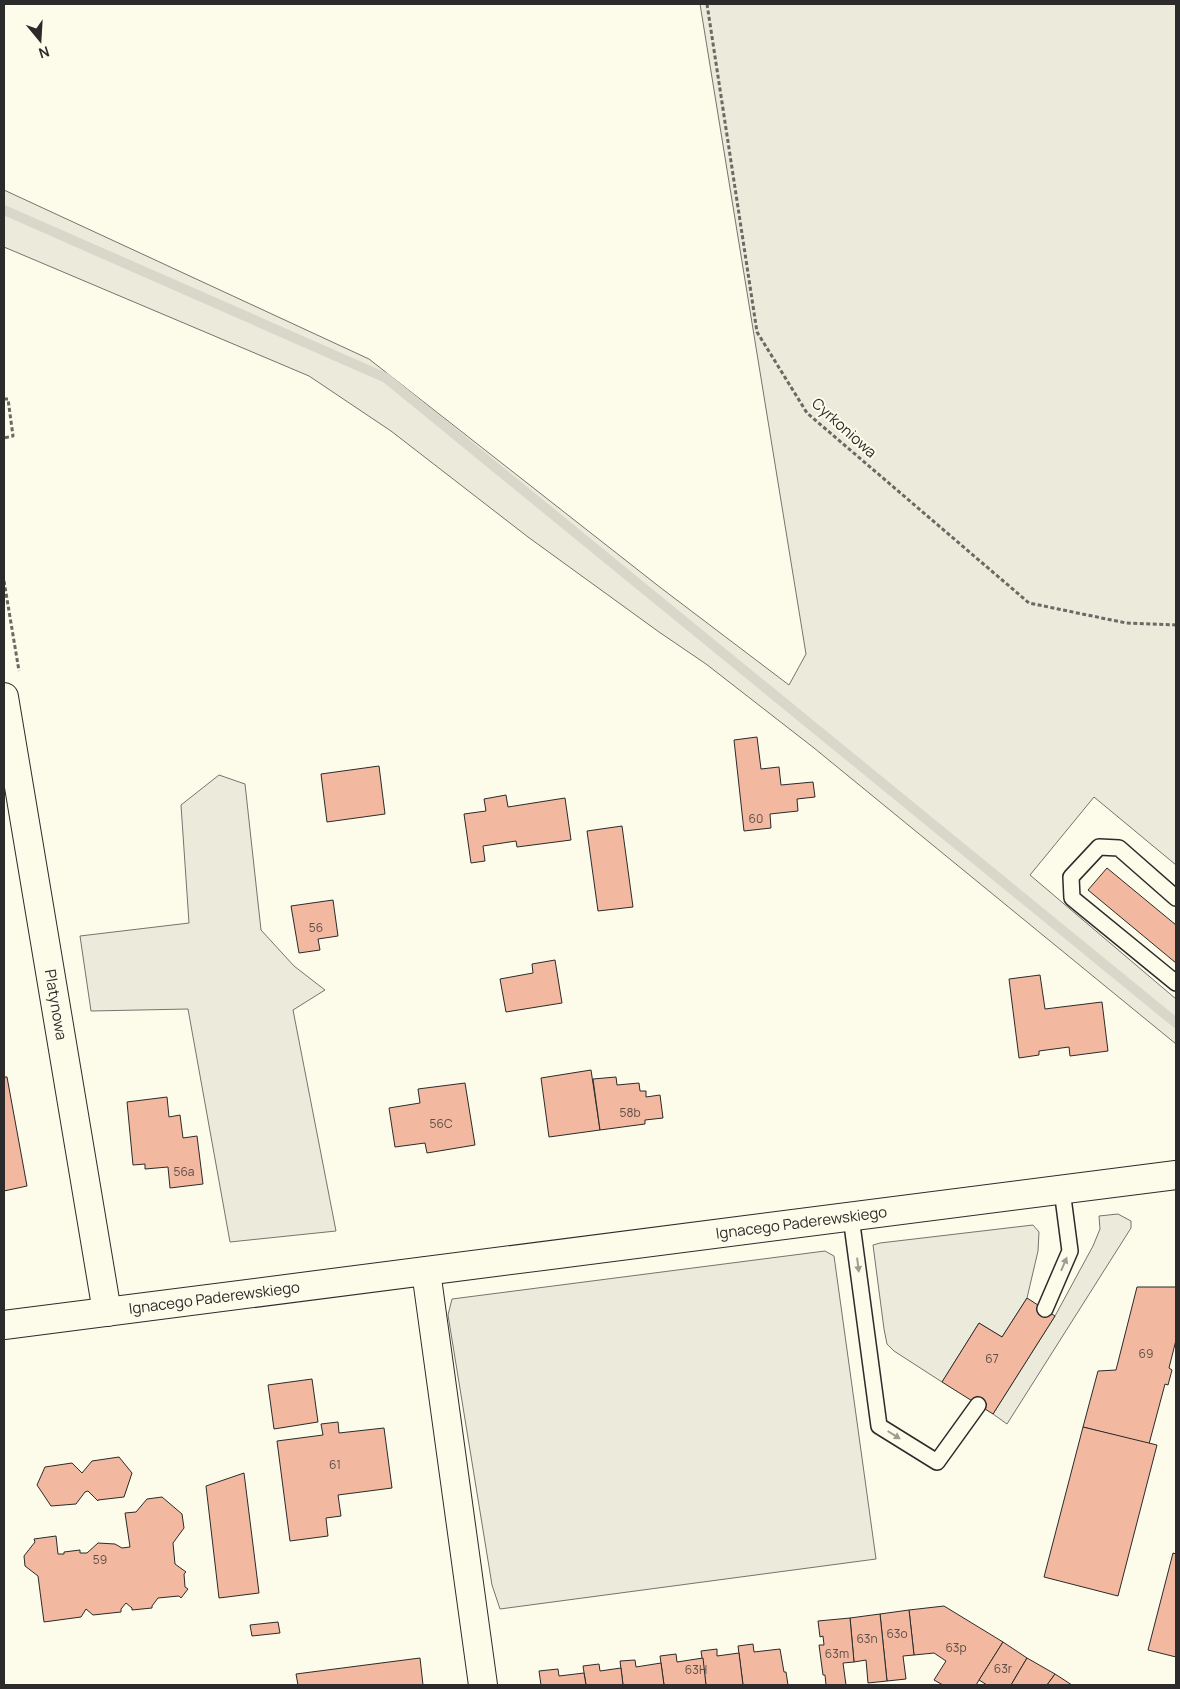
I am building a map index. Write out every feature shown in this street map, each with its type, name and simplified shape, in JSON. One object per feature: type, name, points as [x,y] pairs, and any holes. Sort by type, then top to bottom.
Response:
[{"type":"street","name":"Platynowa","points":[[4,697],[107,1312]]},
{"type":"street","name":"Ignacego Paderewskiego","points":[[4,1325],[1176,1175]]},
{"type":"street","points":[[426,1271],[483,1685]]},
{"type":"lane","points":[[1176,898],[1119,848],[1099,847],[1071,877],[1072,898],[1176,983]]},
{"type":"lane","points":[[1045,1309],[1070,1250],[1062,1190]]},
{"type":"lane","points":[[851,1217],[879,1426],[937,1462],[978,1405]]},
{"type":"path","name":"Cyrkoniowa","points":[[707,4],[757,332],[807,414],[1029,603],[1126,624],[1176,625]]},
{"type":"path","points":[[4,399],[8,399],[13,436],[4,438]]},
{"type":"shaded area","points":[[700,4],[1176,4],[1176,865],[1094,797],[1030,875],[1176,999],[1176,1044],[814,748],[706,664],[528,537],[391,431],[309,376],[4,247],[4,190],[369,359],[661,588],[789,685],[806,654]]},
{"type":"shaded area","points":[[219,775],[245,784],[261,930],[294,966],[325,990],[293,1010],[336,1231],[230,1242],[188,1009],[91,1011],[80,936],[189,923],[181,805]]},
{"type":"shaded area","points":[[1118,1214],[1131,1221],[1131,1228],[1007,1424],[993,1414],[1055,1316],[1093,1246],[1100,1229],[1099,1216]]},
{"type":"shaded area","points":[[1033,1225],[1039,1232],[1038,1251],[1027,1298],[1002,1337],[979,1323],[942,1382],[894,1351],[887,1344],[873,1245]]},
{"type":"shaded area","points":[[825,1251],[834,1256],[876,1559],[500,1609],[492,1585],[448,1315],[452,1299]]},
{"type":"building","points":[[757,737],[761,769],[779,767],[781,785],[813,782],[815,797],[797,799],[798,811],[770,814],[771,828],[744,831],[734,740]]},
{"type":"building","points":[[379,766],[385,814],[327,822],[321,774]]},
{"type":"building","points":[[506,795],[508,807],[565,798],[571,840],[517,847],[516,841],[483,846],[485,861],[471,863],[464,814],[486,811],[484,799]]},
{"type":"building","points":[[622,826],[633,907],[598,911],[587,831]]},
{"type":"building","points":[[1107,868],[1176,925],[1176,963],[1088,890]]},
{"type":"building","points":[[333,900],[338,936],[318,939],[320,950],[299,953],[291,906]]},
{"type":"building","points":[[555,960],[562,1003],[506,1012],[500,979],[533,973],[532,964]]},
{"type":"building","points":[[1040,975],[1045,1009],[1102,1002],[1108,1051],[1070,1056],[1069,1047],[1039,1051],[1039,1055],[1019,1058],[1009,979]]},
{"type":"building","points":[[591,1070],[600,1130],[549,1137],[541,1078]]},
{"type":"building","points":[[4,1077],[7,1077],[27,1186],[4,1191]]},
{"type":"building","points":[[616,1077],[617,1085],[639,1083],[640,1091],[646,1091],[646,1097],[660,1095],[663,1118],[645,1120],[645,1124],[600,1130],[593,1079]]},
{"type":"building","points":[[465,1083],[475,1145],[427,1153],[425,1143],[395,1147],[389,1108],[420,1103],[418,1089]]},
{"type":"building","points":[[167,1097],[169,1117],[180,1115],[183,1138],[197,1136],[203,1184],[170,1188],[168,1167],[145,1169],[145,1164],[133,1165],[127,1102]]},
{"type":"building","points":[[1137,1287],[1176,1287],[1176,1340],[1169,1368],[1172,1370],[1168,1385],[1165,1384],[1149,1444],[1083,1427],[1098,1371],[1116,1370]]},
{"type":"building","points":[[1027,1298],[1055,1316],[993,1414],[942,1382],[979,1323],[1002,1337]]},
{"type":"building","points":[[312,1379],[318,1422],[274,1429],[268,1385]]},
{"type":"building","points":[[338,1422],[339,1433],[384,1428],[392,1488],[338,1495],[341,1516],[326,1518],[328,1536],[290,1541],[277,1441],[323,1435],[321,1424]]},
{"type":"building","points":[[1083,1427],[1157,1445],[1118,1596],[1044,1577]]},
{"type":"building","points":[[119,1457],[132,1473],[124,1497],[98,1501],[88,1491],[85,1492],[76,1504],[51,1506],[37,1485],[45,1467],[72,1463],[82,1473],[92,1461]]},
{"type":"building","points":[[244,1473],[259,1593],[219,1598],[206,1486]]},
{"type":"building","points":[[162,1497],[182,1514],[184,1528],[173,1543],[175,1564],[186,1572],[184,1574],[185,1587],[188,1589],[181,1598],[179,1596],[158,1598],[152,1608],[132,1610],[126,1603],[121,1612],[93,1615],[86,1609],[81,1617],[44,1622],[38,1576],[25,1566],[24,1556],[35,1542],[34,1539],[56,1536],[58,1554],[80,1550],[80,1553],[87,1553],[98,1543],[115,1544],[122,1548],[130,1547],[125,1513],[136,1512],[147,1499]]},
{"type":"building","points":[[1173,1553],[1176,1554],[1176,1657],[1148,1650]]},
{"type":"building","points":[[944,1606],[1003,1642],[976,1685],[943,1685],[934,1680],[946,1661],[934,1653],[914,1655],[909,1610]]},
{"type":"building","points":[[909,1610],[914,1655],[903,1656],[906,1679],[887,1681],[880,1614]]},
{"type":"building","points":[[880,1614],[887,1681],[868,1683],[866,1660],[854,1662],[850,1618]]},
{"type":"building","points":[[850,1618],[854,1662],[843,1663],[846,1685],[826,1685],[819,1645],[824,1645],[823,1636],[820,1637],[818,1621]]},
{"type":"building","points":[[278,1622],[280,1633],[252,1636],[250,1625]]},
{"type":"building","points":[[1003,1642],[1027,1658],[1011,1685],[987,1685],[979,1680]]},
{"type":"building","points":[[753,1644],[754,1652],[780,1649],[788,1685],[743,1685],[738,1646]]},
{"type":"building","points":[[717,1649],[717,1656],[739,1653],[743,1685],[706,1685],[701,1651]]},
{"type":"building","points":[[676,1654],[677,1662],[703,1658],[706,1685],[664,1685],[660,1656]]},
{"type":"building","points":[[420,1658],[423,1685],[298,1685],[296,1674]]},
{"type":"building","points":[[1027,1658],[1055,1674],[1047,1685],[1011,1685]]},
{"type":"building","points":[[635,1660],[636,1667],[661,1663],[664,1685],[623,1685],[620,1661]]},
{"type":"building","points":[[599,1664],[600,1671],[621,1668],[623,1685],[586,1685],[583,1666]]},
{"type":"building","points":[[558,1669],[559,1676],[584,1673],[586,1685],[541,1685],[539,1671]]},
{"type":"building","points":[[1055,1674],[1072,1685],[1047,1685]]},
{"type":"waterway","points":[[4,210],[386,378],[1176,1023]]}]
